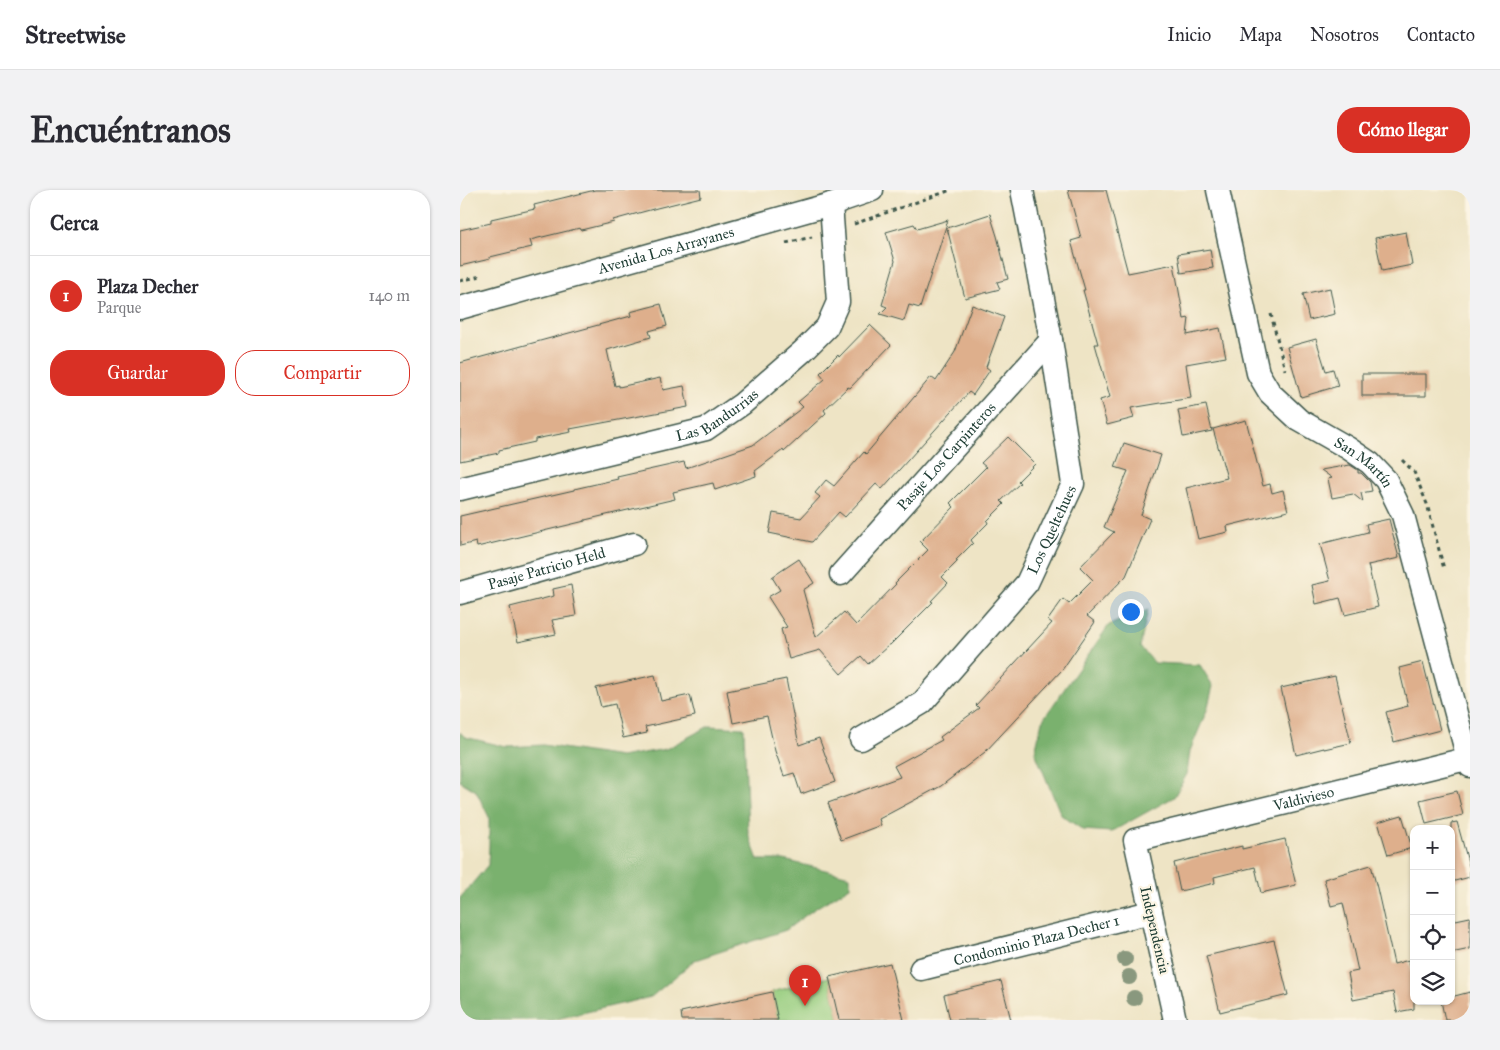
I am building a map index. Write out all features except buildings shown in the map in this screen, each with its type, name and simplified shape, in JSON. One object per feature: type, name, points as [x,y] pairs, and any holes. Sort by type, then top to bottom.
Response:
[{"type":"street","name":"Avenida Los Arrayanes","points":[[460,308],[831,204],[872,190]]},
{"type":"street","name":"Los Queltehues","points":[[861,739],[922,703],[1027,583],[1073,484],[1051,340],[1022,190]]},
{"type":"street","name":"San Martín","points":[[1218,190],[1258,373],[1270,393],[1299,420],[1370,463],[1386,480],[1403,515],[1469,761]]},
{"type":"street","name":"Las Bandurrias","points":[[460,489],[706,429],[742,404],[803,352],[827,327],[831,319],[838,302],[831,204]]},
{"type":"street","name":"Pasaje Los Carpinteros","points":[[841,574],[1051,340]]},
{"type":"street","name":"Pasaje Patricio Held","points":[[460,593],[634,544]]},
{"type":"street","name":"Valdivieso","points":[[1135,840],[1469,761]]},
{"type":"street","name":"Independencia","points":[[1135,840],[1175,1020]]},
{"type":"street","name":"Condominio Plaza Decher 1","points":[[921,969],[1151,912]]},
{"type":"green space","points":[[1148,610],[1140,647],[1155,663],[1200,665],[1213,686],[1207,710],[1190,751],[1187,774],[1174,797],[1111,832],[1083,830],[1061,815],[1035,752],[1042,721],[1109,625]]},
{"type":"green space","points":[[709,726],[744,728],[748,833],[758,860],[784,860],[850,876],[850,887],[814,909],[786,930],[695,960],[651,997],[552,1020],[460,1020],[460,898],[488,865],[489,817],[476,791],[460,781],[460,732],[465,737],[507,747],[543,745],[620,757],[666,749]]},
{"type":"green space","points":[[829,977],[839,1020],[778,1020],[772,992]]},
{"type":"place","name":"Plaza Decher","points":[[805,1006]]}]
